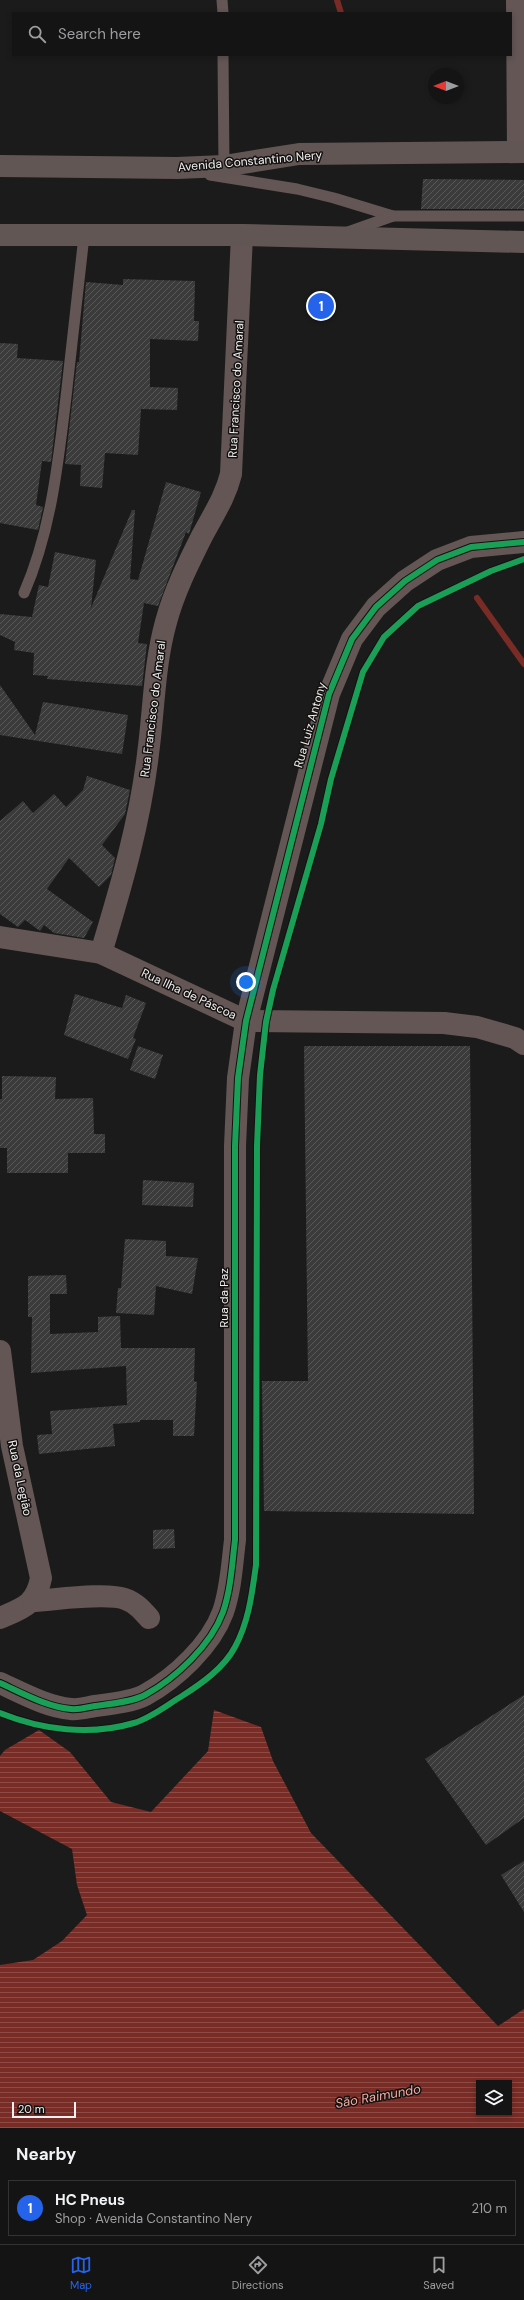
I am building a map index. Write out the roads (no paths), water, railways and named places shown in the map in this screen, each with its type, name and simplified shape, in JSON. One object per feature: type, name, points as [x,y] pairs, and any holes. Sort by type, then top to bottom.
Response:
[{"type":"highway","name":"Avenida Constantino Nery","points":[[0,166],[167,168],[224,166],[299,154],[521,152]]},
{"type":"highway","points":[[0,235],[242,235],[524,242]]},
{"type":"street","points":[[517,0],[521,152]]},
{"type":"street","name":"Rua Francisco do Amaral","points":[[101,953],[127,870],[138,821],[148,754],[157,667],[165,624],[174,596],[190,560],[222,504],[231,474],[242,235]]},
{"type":"street","name":"Rua Luiz Antony","points":[[246,1021],[329,694],[352,638],[376,607],[405,581],[437,560],[471,547],[524,542]]},
{"type":"street","name":"Rua Ilha de Páscoa","points":[[0,937],[101,953],[246,1021],[444,1023],[478,1027],[515,1038],[524,1044]]},
{"type":"street","name":"Rua da Paz","points":[[0,1683],[36,1699],[71,1709],[109,1704],[144,1696],[169,1679],[194,1655],[213,1630],[223,1612],[231,1576],[235,1540],[235,1146],[238,1078],[246,1021]]},
{"type":"street","name":"Rua da Legião","points":[[0,1351],[6,1446],[40,1565],[41,1578],[38,1592],[32,1602]]},
{"type":"street","points":[[0,1618],[23,1609],[32,1602],[106,1596],[124,1598],[139,1606],[149,1618]]},
{"type":"lane","points":[[222,0],[223,12]]},
{"type":"lane","points":[[223,56],[224,166]]},
{"type":"lane","points":[[167,168],[297,189],[334,198],[393,216],[524,216]]},
{"type":"lane","points":[[333,238],[393,216]]},
{"type":"lane","points":[[24,593],[36,565],[46,532],[56,476],[84,236]]},
{"type":"water","name":"São Raimundo","points":[[214,1710],[261,1727],[273,1761],[311,1833],[498,2026],[524,2009],[524,2128],[0,2128],[0,1965],[33,1960],[62,1941],[87,1915],[77,1885],[72,1849],[0,1811],[0,1756],[5,1750],[39,1730],[70,1752],[111,1802],[151,1812],[208,1751]]},
{"type":"waterway","points":[[337,0],[341,12]]},
{"type":"waterway","points":[[477,598],[524,664]]},
{"type":"place","name":"HC Pneus","points":[[321,306]]}]
